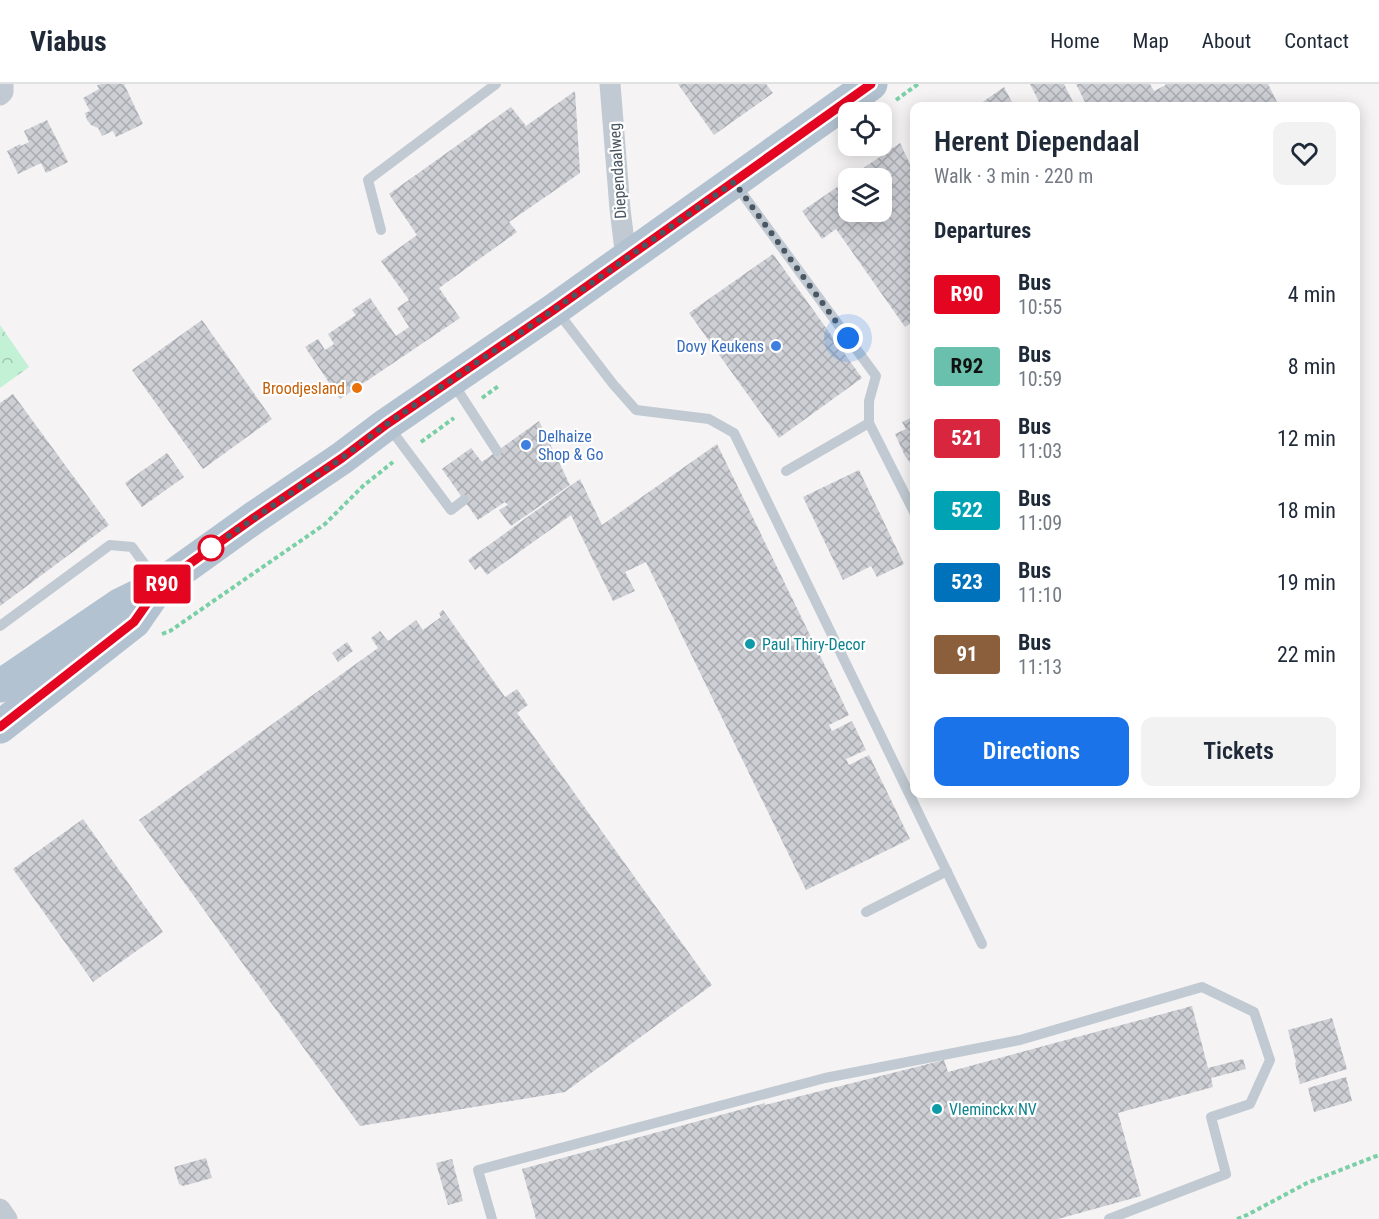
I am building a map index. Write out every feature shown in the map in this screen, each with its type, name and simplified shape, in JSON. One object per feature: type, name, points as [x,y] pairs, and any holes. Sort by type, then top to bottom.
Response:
[{"type":"main road","points":[[0,686],[121,604],[160,585],[387,424],[555,309],[871,84]]},
{"type":"main road","points":[[0,727],[134,622],[160,585]]},
{"type":"street","points":[[0,95],[3,92],[3,84]]},
{"type":"street","name":"Diependaalweg","points":[[610,84],[626,258]]},
{"type":"street","points":[[0,1209],[7,1219]]},
{"type":"lane","points":[[381,230],[368,180],[496,84]]},
{"type":"lane","points":[[734,182],[876,376],[869,401],[869,423],[910,504]]},
{"type":"lane","points":[[555,309],[636,410],[709,419],[734,433],[910,795]]},
{"type":"lane","points":[[451,380],[497,451]]},
{"type":"lane","points":[[786,471],[869,423]]},
{"type":"lane","points":[[387,424],[451,510],[464,500]]},
{"type":"lane","points":[[0,626],[110,545],[132,547],[160,585]]},
{"type":"lane","points":[[912,798],[982,944]]},
{"type":"lane","points":[[866,912],[947,871]]},
{"type":"lane","points":[[492,1219],[478,1170],[825,1077],[1020,1040],[1202,987],[1254,1012],[1270,1060],[1250,1104],[1211,1117],[1226,1174],[1109,1219]]},
{"type":"path","points":[[170,631],[325,524],[363,486],[507,380]]},
{"type":"path","points":[[1237,1219],[1307,1183],[1379,1155]]},
{"type":"green space","points":[[0,325],[29,367],[0,388]]},
{"type":"building","points":[[124,84],[143,124],[116,137],[113,131],[102,136],[98,128],[87,120],[85,113],[90,111],[83,98],[99,89],[97,85]]},
{"type":"building","points":[[678,84],[766,84],[773,93],[714,135]]},
{"type":"building","points":[[1030,84],[1064,84],[1073,102],[1039,102]]},
{"type":"building","points":[[1076,84],[1150,84],[1154,91],[1165,84],[1268,84],[1277,102],[1085,102]]},
{"type":"building","points":[[1004,87],[1012,102],[983,102]]},
{"type":"building","points":[[575,91],[580,173],[509,222],[517,232],[439,288],[460,318],[340,399],[305,347],[318,339],[325,350],[334,344],[328,334],[356,315],[352,310],[370,298],[396,336],[409,327],[397,308],[409,300],[381,261],[417,235],[389,194],[511,107],[526,126]]},
{"type":"building","points":[[47,120],[68,162],[46,173],[41,163],[18,174],[7,151],[29,142],[24,131]]},
{"type":"building","points":[[900,143],[910,164],[910,324],[905,327],[836,229],[822,239],[802,211],[838,186],[838,222],[892,222],[892,168],[864,168],[881,156],[892,156],[892,148]]},
{"type":"building","name":"Dovy Keukens","points":[[773,254],[862,378],[779,438],[689,313]]},
{"type":"building","points":[[202,320],[272,419],[203,469],[132,370]]},
{"type":"building","points":[[13,394],[109,525],[0,606],[0,403]]},
{"type":"building","points":[[910,418],[910,462],[895,434],[906,429],[902,422]]},
{"type":"building","points":[[539,421],[570,485],[511,526],[499,510],[508,505],[505,502],[478,520],[442,469],[471,448],[482,462]]},
{"type":"building","name":"Paul Thiry-Decor","points":[[717,444],[849,715],[829,725],[832,731],[852,721],[866,750],[846,759],[849,765],[869,755],[910,839],[806,890],[646,562],[625,572],[635,591],[613,601],[571,515],[487,575],[480,566],[475,570],[468,560],[580,479],[602,525]]},
{"type":"building","points":[[167,453],[184,477],[142,507],[125,483]]},
{"type":"building","points":[[859,470],[904,564],[877,577],[871,566],[843,580],[803,497]]},
{"type":"building","points":[[443,610],[505,697],[517,689],[528,705],[517,713],[712,985],[565,1092],[360,1126],[139,820],[378,648],[371,638],[380,631],[388,641],[416,620],[423,630],[441,617],[439,613]]},
{"type":"building","points":[[347,642],[353,651],[338,662],[332,653]]},
{"type":"building","points":[[83,819],[163,932],[93,982],[13,869]]},
{"type":"building","name":"Vleminckx NV","points":[[1192,1006],[1208,1068],[1243,1059],[1246,1069],[1211,1078],[1213,1087],[1118,1113],[1141,1196],[1058,1219],[536,1219],[522,1169],[765,1103],[765,1105],[944,1060],[948,1072]]},
{"type":"building","points":[[1332,1018],[1347,1069],[1300,1084],[1288,1030]]},
{"type":"building","points":[[1346,1077],[1352,1101],[1314,1112],[1308,1088]]},
{"type":"building","points":[[206,1158],[212,1178],[183,1186],[179,1184],[174,1167]]},
{"type":"building","points":[[452,1159],[463,1201],[448,1205],[436,1163]]},
{"type":"bus line","name":"R90","points":[[0,727],[134,622],[160,585],[387,424],[555,309],[871,84]]},
{"type":"place","name":"Dovy Keukens","points":[[776,346]]},
{"type":"place","name":"Broodjesland","points":[[357,388]]},
{"type":"place","name":"Delhaize Shop & Go","points":[[526,445]]},
{"type":"place","name":"Paul Thiry-Decor","points":[[750,644]]},
{"type":"place","name":"Vleminckx NV","points":[[937,1109]]},
{"type":"route","points":[[211,548],[734,182],[848,338]]}]
